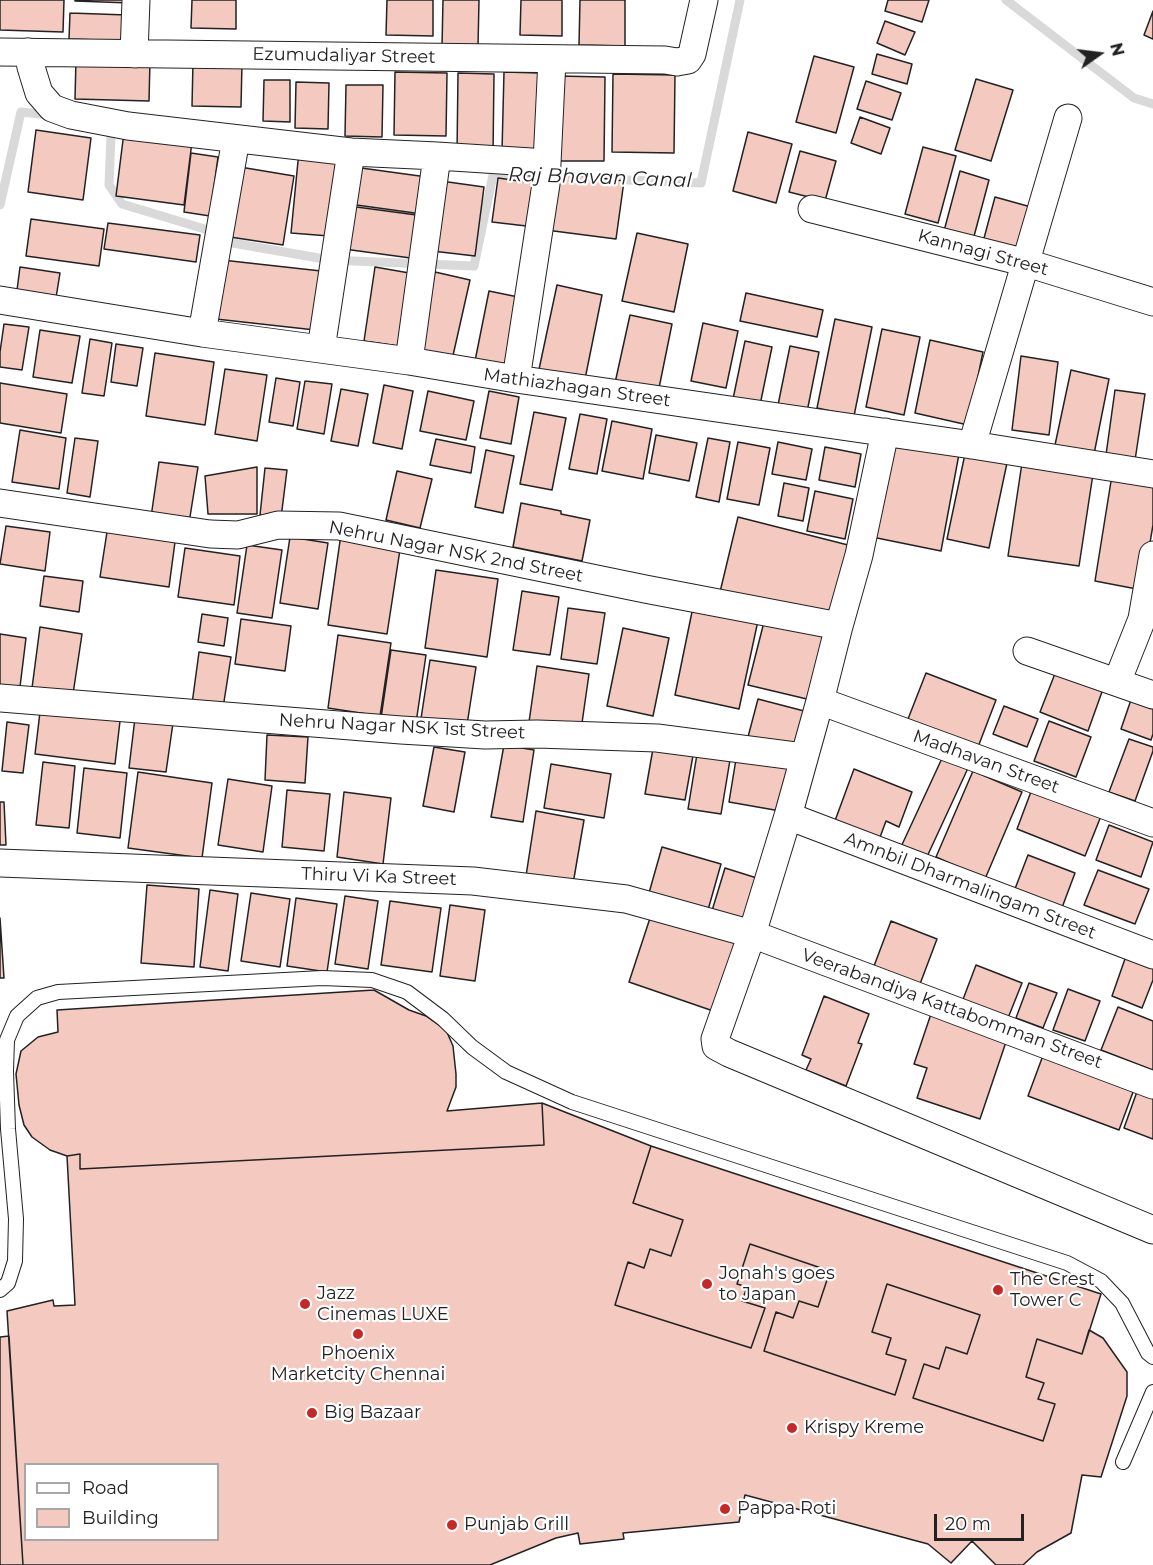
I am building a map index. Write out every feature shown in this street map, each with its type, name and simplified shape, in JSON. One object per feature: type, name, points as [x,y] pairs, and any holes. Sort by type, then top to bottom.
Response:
[{"type":"street","points":[[134,54],[136,0]]},
{"type":"street","name":"Ezumudaliyar Street","points":[[0,52],[665,60],[677,62],[688,60],[692,54],[704,0]]},
{"type":"street","points":[[28,52],[39,93],[52,108],[71,115],[128,126],[351,152],[547,163]]},
{"type":"street","points":[[516,379],[544,195],[552,59]]},
{"type":"street","points":[[972,445],[1068,118]]},
{"type":"street","points":[[202,333],[236,139]]},
{"type":"street","points":[[321,349],[351,152]]},
{"type":"street","points":[[409,361],[437,156]]},
{"type":"street","name":"Kannagi Street","points":[[812,209],[1027,263],[1153,302]]},
{"type":"street","name":"Mathiazhagan Street","points":[[0,303],[409,361],[1153,474]]},
{"type":"street","points":[[885,432],[859,555],[838,626],[820,701],[752,934],[715,1039],[716,1046],[1153,1230]]},
{"type":"street","name":"Nehru Nagar NSK 2nd Street","points":[[0,503],[210,534],[238,535],[278,525],[339,526],[838,626]]},
{"type":"street","points":[[1117,682],[1148,621],[1153,555]]},
{"type":"street","points":[[1027,651],[1153,695]]},
{"type":"street","name":"Nehru Nagar NSK 1st Street","points":[[0,698],[475,735],[537,734],[657,738],[803,757]]},
{"type":"street","name":"Madhavan Street","points":[[820,701],[1153,823]]},
{"type":"street","name":"Amnbil Dharmalingam Street","points":[[788,816],[1153,955]]},
{"type":"street","name":"Thiru Vi Ka Street","points":[[0,863],[473,881],[626,899],[752,934]]},
{"type":"street","name":"Veerabandiya Kattabomman Street","points":[[752,934],[1153,1084]]},
{"type":"lane","points":[[0,1290],[8,1283],[15,1261],[16,1219],[8,1129],[7,1040],[17,1016],[37,998],[58,992],[322,978],[372,980],[407,992],[443,1019],[472,1047],[506,1072],[572,1102],[1067,1263],[1101,1281],[1122,1303],[1148,1353],[1153,1357]]},
{"type":"lane","points":[[1124,1462],[1153,1392]]},
{"type":"building","points":[[0,0],[64,0],[63,32],[0,30]]},
{"type":"building","points":[[130,0],[130,3],[75,1]]},
{"type":"building","points":[[192,0],[236,0],[236,29],[191,28]]},
{"type":"building","points":[[387,0],[433,0],[433,36],[386,35]]},
{"type":"building","points":[[443,0],[479,0],[478,47],[442,47]]},
{"type":"building","points":[[521,0],[562,0],[562,36],[520,35]]},
{"type":"building","points":[[580,0],[625,0],[625,46],[579,45]]},
{"type":"building","points":[[888,0],[929,0],[922,22],[885,11]]},
{"type":"building","points":[[1153,11],[1153,39],[1144,35]]},
{"type":"building","points":[[70,13],[127,15],[126,41],[69,39]]},
{"type":"building","points":[[885,21],[915,32],[905,55],[877,43]]},
{"type":"building","points":[[877,54],[912,64],[907,84],[872,74]]},
{"type":"building","points":[[814,56],[854,67],[836,133],[796,122]]},
{"type":"building","points":[[76,59],[150,61],[149,101],[75,99]]},
{"type":"building","points":[[193,62],[242,63],[241,107],[192,106]]},
{"type":"building","points":[[395,72],[447,73],[446,136],[394,135]]},
{"type":"building","points":[[504,72],[539,73],[537,152],[502,151]]},
{"type":"building","points":[[458,73],[494,74],[493,154],[457,153]]},
{"type":"building","points":[[613,74],[675,75],[674,153],[612,152]]},
{"type":"building","points":[[558,76],[605,77],[604,161],[557,161]]},
{"type":"building","points":[[976,79],[1013,90],[991,161],[955,150]]},
{"type":"building","points":[[264,80],[290,80],[290,122],[263,121]]},
{"type":"building","points":[[866,81],[901,93],[892,120],[857,109]]},
{"type":"building","points":[[296,82],[329,83],[328,129],[295,128]]},
{"type":"building","points":[[346,85],[383,85],[382,137],[345,136]]},
{"type":"building","points":[[860,117],[890,128],[881,154],[851,143]]},
{"type":"building","points":[[36,130],[91,138],[83,200],[28,192]]},
{"type":"building","points":[[124,132],[192,142],[184,205],[116,196]]},
{"type":"building","points":[[748,132],[792,144],[776,203],[733,191]]},
{"type":"building","points":[[923,147],[956,156],[938,223],[905,214]]},
{"type":"building","points":[[299,151],[337,155],[329,236],[291,233]]},
{"type":"building","points":[[800,151],[836,161],[825,201],[789,192]]},
{"type":"building","points":[[191,153],[218,157],[210,216],[184,212]]},
{"type":"building","points":[[240,167],[294,176],[283,245],[230,237]]},
{"type":"building","points":[[354,167],[427,177],[422,214],[349,204]]},
{"type":"building","points":[[960,171],[989,180],[973,240],[944,231]]},
{"type":"building","points":[[553,172],[624,181],[616,239],[546,230]]},
{"type":"building","points":[[498,178],[541,184],[535,227],[492,222]]},
{"type":"building","points":[[441,181],[484,187],[475,256],[432,251]]},
{"type":"building","points":[[995,197],[1031,207],[1019,251],[983,242]]},
{"type":"building","points":[[349,206],[424,216],[418,259],[344,249]]},
{"type":"building","points":[[31,219],[104,229],[99,266],[26,256]]},
{"type":"building","points":[[108,223],[200,235],[196,262],[104,249]]},
{"type":"building","points":[[637,233],[688,244],[674,312],[622,301]]},
{"type":"building","points":[[222,260],[321,271],[315,330],[216,319]]},
{"type":"building","points":[[20,267],[60,273],[55,304],[16,298]]},
{"type":"building","points":[[375,267],[415,274],[405,347],[364,341]]},
{"type":"building","points":[[435,272],[470,280],[452,360],[419,353]]},
{"type":"building","points":[[557,285],[602,295],[584,384],[538,374]]},
{"type":"building","points":[[489,291],[523,298],[508,373],[474,366]]},
{"type":"building","points":[[746,293],[823,310],[817,337],[740,321]]},
{"type":"building","points":[[630,315],[672,324],[658,393],[615,383]]},
{"type":"building","points":[[835,319],[872,327],[854,416],[817,408]]},
{"type":"building","points":[[703,323],[738,331],[726,388],[691,381]]},
{"type":"building","points":[[4,324],[29,327],[22,370],[0,367]]},
{"type":"building","points":[[882,329],[920,337],[904,415],[866,407]]},
{"type":"building","points":[[40,330],[80,336],[72,383],[33,377]]},
{"type":"building","points":[[90,339],[112,343],[104,396],[82,393]]},
{"type":"building","points":[[930,340],[983,352],[968,425],[915,413]]},
{"type":"building","points":[[745,341],[772,347],[760,405],[733,399]]},
{"type":"building","points":[[116,344],[143,348],[137,386],[111,382]]},
{"type":"building","points":[[790,346],[819,352],[807,412],[778,405]]},
{"type":"building","points":[[155,353],[214,362],[205,425],[146,416]]},
{"type":"building","points":[[1021,356],[1058,362],[1049,435],[1012,430]]},
{"type":"building","points":[[225,369],[267,375],[257,441],[215,434]]},
{"type":"building","points":[[1071,370],[1109,379],[1094,454],[1055,445]]},
{"type":"building","points":[[276,378],[300,382],[293,426],[269,422]]},
{"type":"building","points":[[305,381],[332,384],[324,434],[297,429]]},
{"type":"building","points":[[0,383],[67,394],[61,433],[0,423]]},
{"type":"building","points":[[384,385],[413,391],[402,449],[373,443]]},
{"type":"building","points":[[341,389],[368,394],[358,446],[331,441]]},
{"type":"building","points":[[1115,390],[1145,394],[1134,467],[1105,462]]},
{"type":"building","points":[[428,391],[474,401],[466,440],[420,431]]},
{"type":"building","points":[[489,391],[519,397],[511,444],[480,438]]},
{"type":"building","points":[[534,412],[566,418],[552,490],[520,484]]},
{"type":"building","points":[[580,414],[607,419],[597,474],[569,469]]},
{"type":"building","points":[[612,421],[652,429],[643,479],[602,471]]},
{"type":"building","points":[[20,430],[66,438],[59,489],[12,482]]},
{"type":"building","points":[[656,435],[697,443],[689,481],[649,473]]},
{"type":"building","points":[[75,438],[98,441],[90,497],[67,493]]},
{"type":"building","points":[[708,438],[730,442],[719,502],[696,497]]},
{"type":"building","points":[[436,439],[475,447],[471,473],[430,465]]},
{"type":"building","points":[[891,441],[959,454],[941,551],[872,537]]},
{"type":"building","points":[[738,442],[770,448],[759,505],[727,499]]},
{"type":"building","points":[[778,442],[812,449],[806,480],[772,474]]},
{"type":"building","points":[[825,447],[861,454],[855,487],[819,480]]},
{"type":"building","points":[[486,450],[514,456],[503,513],[475,507]]},
{"type":"building","points":[[965,454],[1007,463],[989,548],[947,539]]},
{"type":"building","points":[[159,462],[198,467],[189,523],[151,517]]},
{"type":"building","points":[[1022,463],[1093,474],[1079,566],[1008,556]]},
{"type":"building","points":[[257,467],[257,514],[208,514],[205,476]]},
{"type":"building","points":[[265,468],[287,470],[281,518],[260,515]]},
{"type":"building","points":[[397,471],[432,479],[420,528],[386,520]]},
{"type":"building","points":[[1112,475],[1153,482],[1153,525],[1142,590],[1095,581]]},
{"type":"building","points":[[784,483],[809,488],[803,521],[778,516]]},
{"type":"building","points":[[815,491],[853,499],[845,539],[807,531]]},
{"type":"building","points":[[521,503],[561,511],[561,514],[590,520],[582,561],[513,547]]},
{"type":"building","points":[[738,517],[848,545],[829,619],[720,592]]},
{"type":"building","points":[[6,526],[50,532],[45,571],[0,564]]},
{"type":"building","points":[[107,532],[175,542],[169,587],[100,577]]},
{"type":"building","points":[[341,534],[401,543],[387,634],[328,625]]},
{"type":"building","points":[[290,537],[328,543],[318,609],[280,603]]},
{"type":"building","points":[[247,545],[282,550],[272,618],[237,613]]},
{"type":"building","points":[[185,548],[240,556],[234,605],[178,597]]},
{"type":"building","points":[[436,570],[498,579],[487,657],[425,648]]},
{"type":"building","points":[[44,576],[83,581],[79,612],[40,606]]},
{"type":"building","points":[[522,591],[559,597],[550,655],[513,650]]},
{"type":"building","points":[[694,602],[759,616],[739,709],[675,695]]},
{"type":"building","points":[[568,608],[605,613],[597,664],[561,659]]},
{"type":"building","points":[[202,614],[228,618],[224,646],[198,642]]},
{"type":"building","points":[[765,618],[828,634],[811,700],[748,685]]},
{"type":"building","points":[[241,619],[291,626],[285,671],[235,664]]},
{"type":"building","points":[[40,627],[82,634],[73,694],[32,688]]},
{"type":"building","points":[[623,628],[669,638],[653,716],[607,706]]},
{"type":"building","points":[[0,634],[26,638],[19,695],[0,693]]},
{"type":"building","points":[[338,635],[391,643],[380,716],[328,708]]},
{"type":"building","points":[[391,650],[426,655],[416,723],[381,718]]},
{"type":"building","points":[[199,652],[231,657],[223,708],[192,704]]},
{"type":"building","points":[[430,660],[476,667],[466,731],[420,725]]},
{"type":"building","points":[[537,666],[589,674],[581,730],[529,722]]},
{"type":"building","points":[[1056,671],[1103,689],[1088,731],[1040,712]]},
{"type":"building","points":[[926,673],[996,700],[978,747],[908,719]]},
{"type":"building","points":[[1134,691],[1153,698],[1151,740],[1121,729]]},
{"type":"building","points":[[758,699],[808,712],[799,750],[748,737]]},
{"type":"building","points":[[1004,706],[1038,719],[1027,747],[993,734]]},
{"type":"building","points":[[40,712],[120,721],[115,764],[35,754]]},
{"type":"building","points":[[135,718],[173,723],[166,772],[129,768]]},
{"type":"building","points":[[1049,721],[1091,737],[1076,777],[1034,761]]},
{"type":"building","points":[[7,722],[29,725],[23,773],[2,771]]},
{"type":"building","points":[[267,735],[308,737],[305,783],[265,780]]},
{"type":"building","points":[[1129,739],[1153,747],[1135,801],[1109,792]]},
{"type":"building","points":[[654,743],[694,750],[685,800],[645,794]]},
{"type":"building","points":[[504,745],[534,750],[523,822],[491,817]]},
{"type":"building","points":[[434,747],[465,752],[454,812],[423,806]]},
{"type":"building","points":[[737,753],[794,762],[786,812],[729,802]]},
{"type":"building","points":[[697,754],[730,760],[721,814],[688,809]]},
{"type":"building","points":[[944,754],[969,766],[925,861],[900,849]]},
{"type":"building","points":[[43,762],[75,766],[69,828],[36,825]]},
{"type":"building","points":[[551,764],[611,774],[604,818],[544,808]]},
{"type":"building","points":[[84,768],[127,773],[120,838],[77,833]]},
{"type":"building","points":[[854,769],[912,792],[899,827],[886,821],[879,840],[832,829]]},
{"type":"building","points":[[973,771],[1022,792],[985,879],[936,857]]},
{"type":"building","points":[[138,772],[212,783],[202,858],[128,848]]},
{"type":"building","points":[[228,779],[272,786],[263,852],[218,845]]},
{"type":"building","points":[[1032,789],[1101,816],[1085,856],[1017,829]]},
{"type":"building","points":[[287,790],[330,794],[324,851],[282,847]]},
{"type":"building","points":[[344,792],[391,798],[383,864],[337,857]]},
{"type":"building","points":[[0,802],[4,802],[6,845],[0,845]]},
{"type":"building","points":[[536,811],[584,820],[573,884],[526,876]]},
{"type":"building","points":[[1109,825],[1153,842],[1141,877],[1096,860]]},
{"type":"building","points":[[662,847],[721,864],[706,917],[647,900]]},
{"type":"building","points":[[1028,855],[1075,873],[1060,913],[1013,894]]},
{"type":"building","points":[[725,868],[760,879],[746,925],[711,914]]},
{"type":"building","points":[[1098,870],[1149,889],[1135,924],[1084,905]]},
{"type":"building","points":[[147,885],[199,889],[194,967],[141,963]]},
{"type":"building","points":[[210,890],[238,894],[228,971],[200,967]]},
{"type":"building","points":[[251,893],[290,899],[280,967],[241,961]]},
{"type":"building","points":[[345,896],[378,901],[368,969],[335,964]]},
{"type":"building","points":[[296,898],[337,904],[327,972],[287,966]]},
{"type":"building","points":[[390,901],[441,908],[432,972],[381,965]]},
{"type":"building","points":[[450,905],[485,910],[475,981],[440,976]]},
{"type":"building","points":[[652,912],[742,943],[719,1013],[629,982]]},
{"type":"building","points":[[0,918],[4,978],[0,978]]},
{"type":"building","points":[[891,921],[937,939],[920,984],[874,966]]},
{"type":"building","points":[[1126,956],[1153,967],[1153,980],[1142,1008],[1112,996]]},
{"type":"building","points":[[976,965],[1022,983],[1004,1028],[959,1010]]},
{"type":"building","points":[[1029,983],[1057,993],[1043,1028],[1016,1018]]},
{"type":"building","points":[[1068,989],[1100,1001],[1085,1041],[1053,1030]]},
{"type":"building","points":[[374,990],[409,1010],[426,1016],[446,1030],[453,1046],[456,1074],[456,1087],[447,1111],[542,1103],[544,1145],[80,1169],[80,1154],[67,1156],[50,1150],[32,1137],[24,1125],[19,1105],[16,1074],[21,1051],[38,1037],[58,1032],[57,1010]]},
{"type":"building","points":[[824,996],[869,1014],[858,1043],[862,1044],[846,1086],[806,1070],[811,1059],[802,1055]]},
{"type":"building","points":[[1118,1007],[1153,1021],[1153,1070],[1101,1050]]},
{"type":"building","points":[[932,1011],[1008,1036],[980,1119],[917,1098],[927,1068],[914,1064]]},
{"type":"building","points":[[1045,1050],[1136,1084],[1119,1130],[1028,1096]]},
{"type":"building","points":[[1139,1086],[1153,1091],[1153,1139],[1124,1128]]},
{"type":"building","name":"Phoenix Marketcity Chennai","points":[[542,1103],[651,1146],[633,1203],[683,1220],[671,1256],[650,1249],[644,1268],[628,1262],[615,1305],[751,1348],[765,1308],[742,1301],[747,1287],[737,1284],[750,1244],[830,1271],[818,1307],[799,1301],[793,1318],[776,1312],[764,1351],[895,1395],[906,1360],[886,1354],[891,1338],[872,1332],[887,1284],[980,1315],[967,1354],[946,1347],[939,1369],[924,1364],[913,1398],[1043,1441],[1055,1404],[1038,1399],[1044,1383],[1026,1377],[1037,1339],[1082,1354],[1089,1330],[1103,1338],[1127,1372],[1127,1396],[1101,1477],[1082,1475],[1071,1533],[1037,1552],[1023,1565],[996,1565],[972,1541],[951,1563],[928,1544],[745,1495],[739,1522],[623,1533],[624,1539],[580,1544],[578,1533],[556,1538],[490,1565],[23,1565],[7,1311],[53,1300],[54,1306],[75,1305],[67,1156],[80,1154],[80,1169],[544,1145]]},
{"type":"building","name":"The Crest Tower C","points":[[651,1146],[1101,1294],[1082,1354],[1037,1339],[1026,1377],[1044,1383],[1038,1399],[1055,1404],[1043,1441],[913,1398],[924,1364],[939,1369],[946,1347],[967,1354],[980,1315],[887,1284],[872,1332],[891,1338],[886,1354],[906,1360],[895,1395],[764,1351],[776,1312],[793,1318],[799,1301],[818,1307],[830,1271],[750,1244],[737,1284],[747,1287],[742,1301],[765,1308],[751,1348],[615,1305],[628,1262],[644,1268],[650,1249],[671,1256],[683,1220],[633,1203]]},
{"type":"building","points":[[9,1336],[23,1565],[0,1565],[0,1337]]},
{"type":"waterway","name":"Raj Bhavan Canal","points":[[603,179],[701,183],[740,0]]},
{"type":"waterway","name":"Raj Bhavan Canal","points":[[1006,0],[1134,98],[1153,104]]},
{"type":"waterway","name":"Raj Bhavan Canal","points":[[0,205],[21,112],[50,115]]},
{"type":"waterway","name":"Raj Bhavan Canal","points":[[106,128],[111,135],[109,185],[122,204],[208,230],[227,242],[330,260],[474,266],[493,175],[544,177]]},
{"type":"place","name":"Jonah's goes to Japan","points":[[707,1284]]},
{"type":"place","name":"The Crest Tower C","points":[[998,1290]]},
{"type":"place","name":"Jazz Cinemas LUXE","points":[[305,1304]]},
{"type":"place","name":"Phoenix Marketcity Chennai","points":[[358,1334]]},
{"type":"place","name":"Big Bazaar","points":[[312,1413]]},
{"type":"place","name":"Krispy Kreme","points":[[792,1428]]},
{"type":"place","name":"Pappa Roti","points":[[725,1509]]},
{"type":"place","name":"Punjab Grill","points":[[452,1525]]}]
